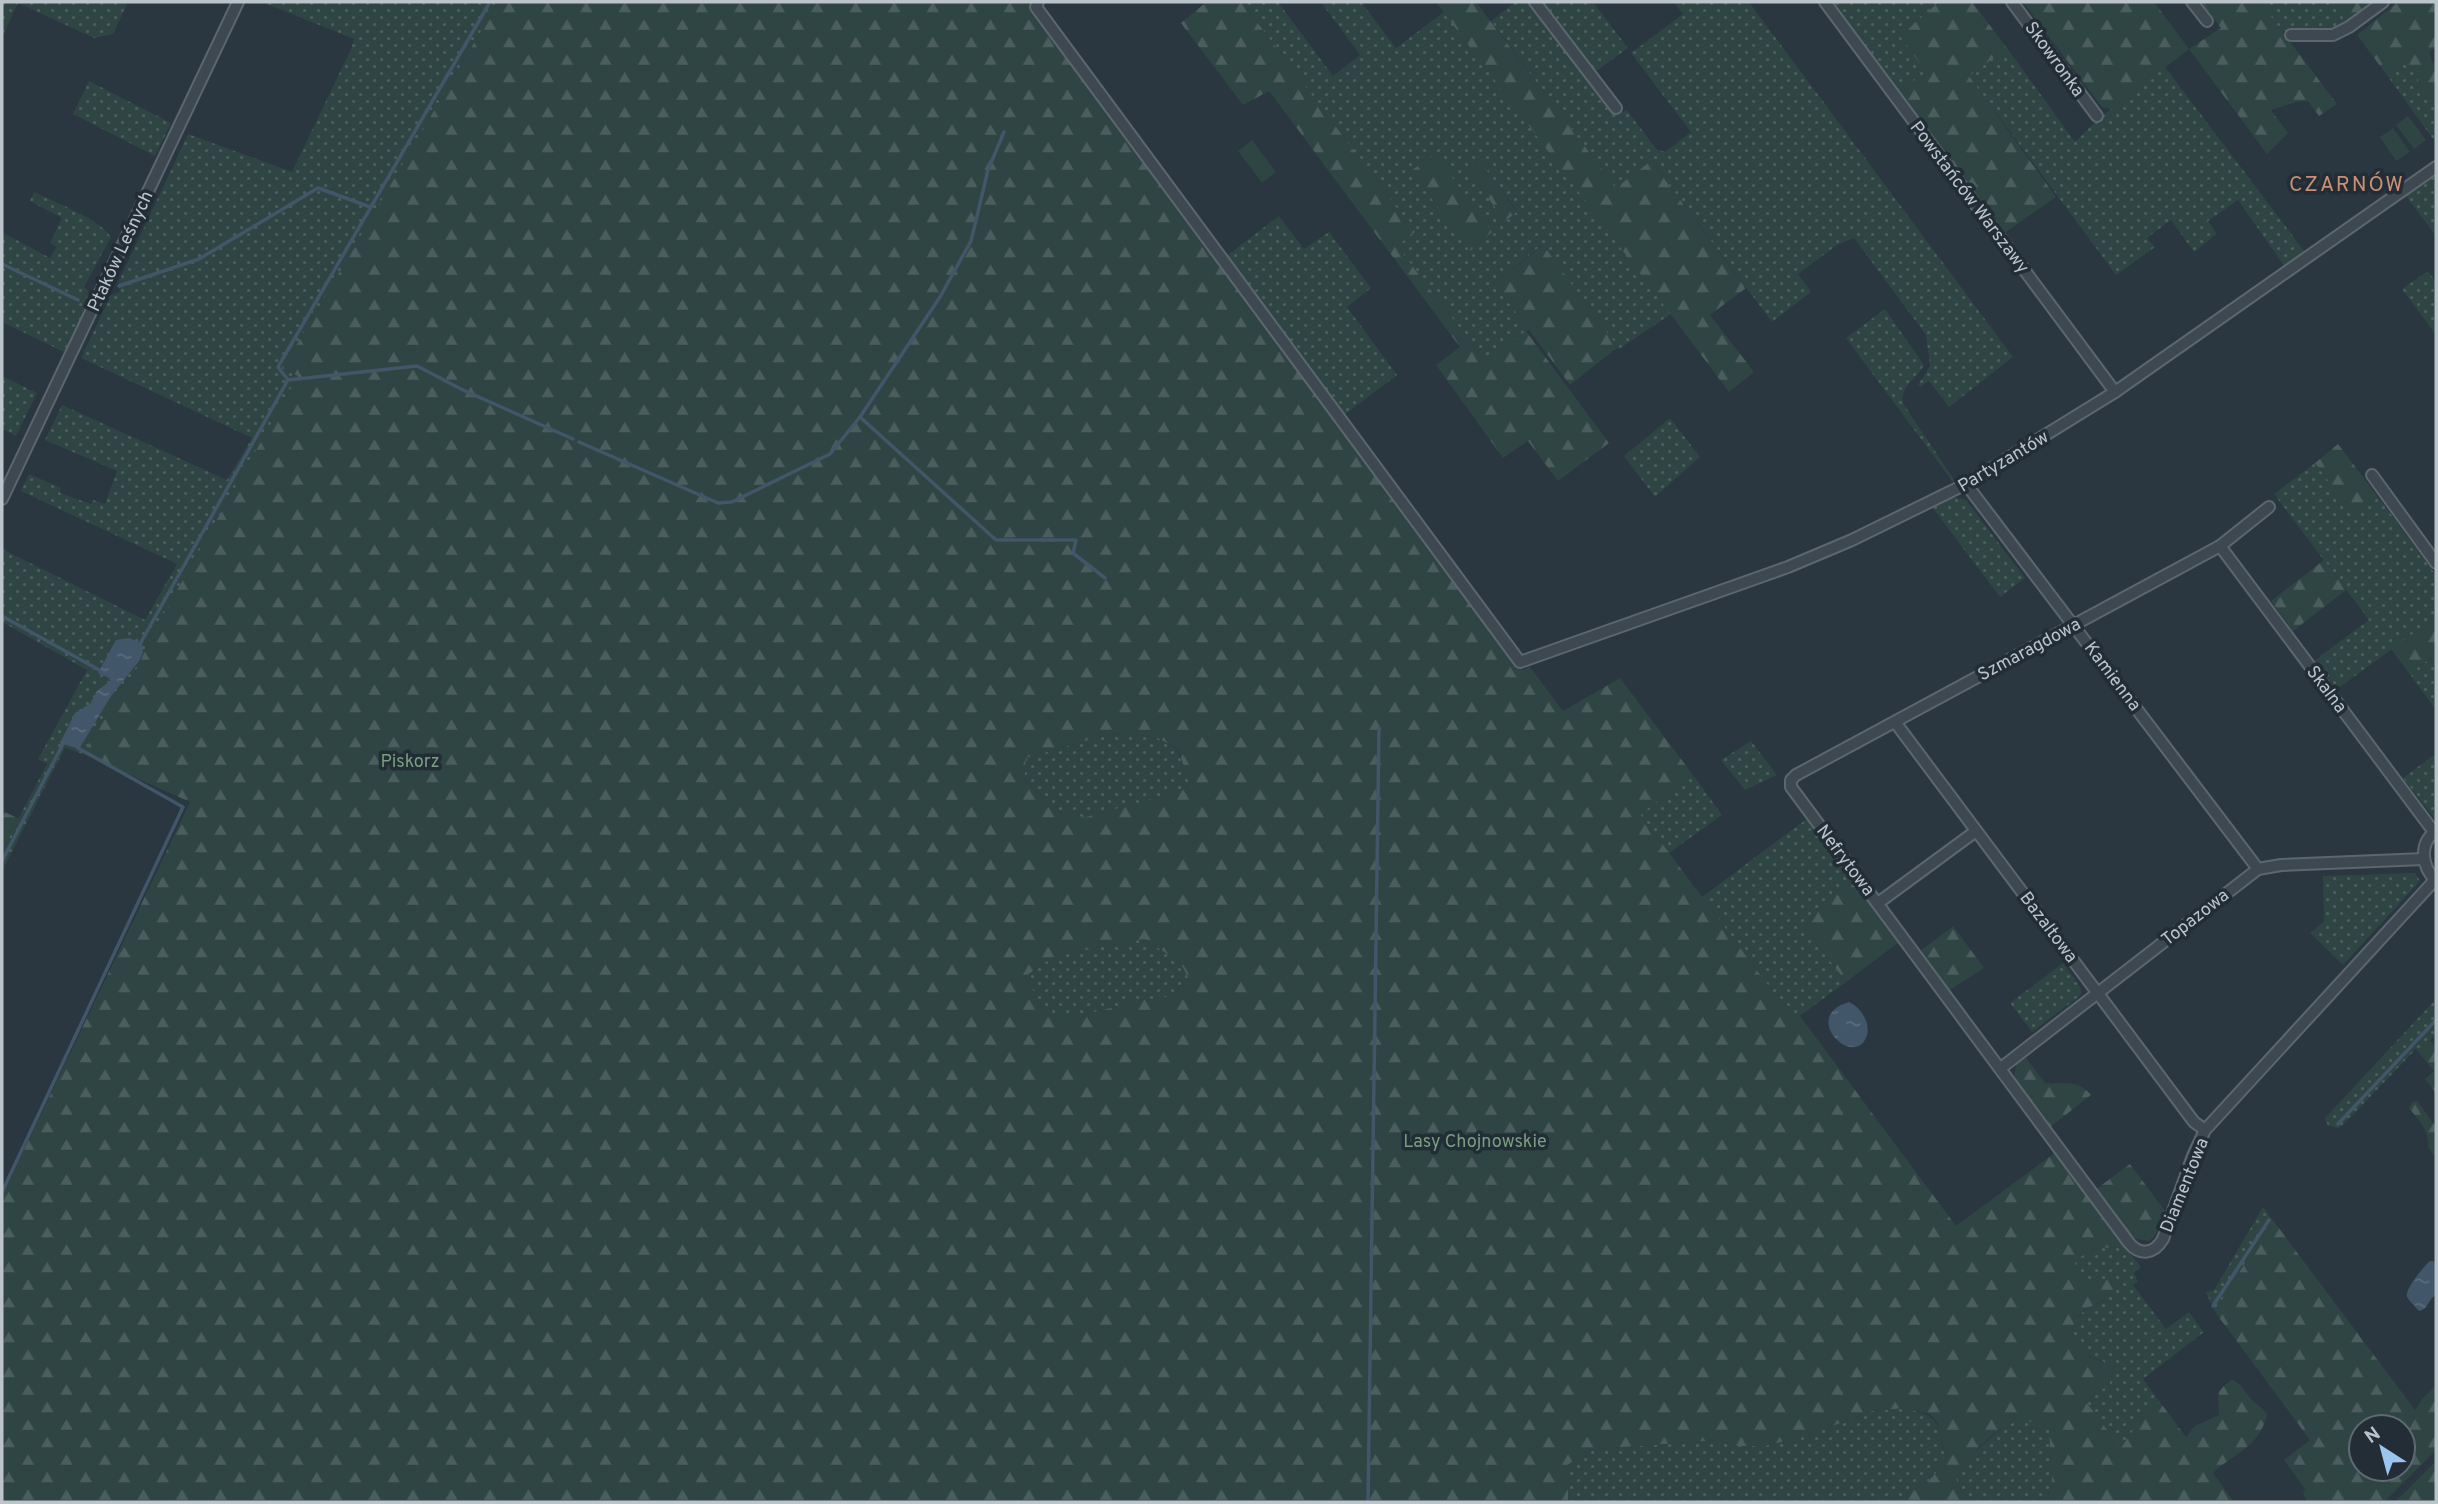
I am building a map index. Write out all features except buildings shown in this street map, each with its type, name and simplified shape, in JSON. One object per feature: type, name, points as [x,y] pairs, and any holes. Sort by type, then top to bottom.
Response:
[{"type":"street","name":"Ptaków Leśnych","points":[[2,499],[238,2]]},
{"type":"street","name":"Partyzantów","points":[[1038,2],[1036,7],[1520,662],[1788,567],[1852,540],[1966,484],[2115,391],[2436,167]]},
{"type":"street","points":[[1535,2],[1616,108]]},
{"type":"street","name":"Powstańców Warszawy","points":[[1825,2],[2115,391]]},
{"type":"street","name":"Skowronka","points":[[2012,2],[2097,116]]},
{"type":"street","points":[[2192,2],[2207,21]]},
{"type":"street","points":[[2291,34],[2333,35],[2349,27],[2383,2]]},
{"type":"street","points":[[2372,475],[2436,562]]},
{"type":"street","name":"Kamienna","points":[[1966,484],[2258,869]]},
{"type":"street","name":"Szmaragdowa","points":[[1791,787],[1791,780],[1796,775],[2220,546],[2269,507]]},
{"type":"street","name":"Skalna","points":[[2220,546],[2435,832]]},
{"type":"street","name":"Bazaltowa","points":[[1895,722],[2194,1122],[2205,1130]]},
{"type":"street","name":"Nefrytowa","points":[[1791,787],[1878,903],[1976,831]]},
{"type":"street","points":[[2435,832],[2426,843],[2424,859],[2427,870],[2436,880]]},
{"type":"street","points":[[2258,869],[2281,865],[2424,859]]},
{"type":"street","name":"Topazowa","points":[[2001,1068],[2258,869]]},
{"type":"street","name":"Diamentowa","points":[[1878,903],[2129,1242],[2138,1251],[2150,1252],[2163,1239],[2205,1130],[2436,880]]},
{"type":"green space","points":[[2,2],[128,2],[113,34],[94,38],[18,3],[2,37]]},
{"type":"green space","points":[[262,2],[498,2],[284,367],[298,376],[154,631],[135,673],[120,688],[83,754],[65,748],[2,871],[2,850],[47,764],[38,759],[87,670],[2,622],[2,549],[145,620],[177,564],[21,491],[29,474],[61,488],[60,493],[91,504],[93,500],[105,504],[117,471],[45,440],[62,405],[227,480],[252,438],[81,358],[111,295],[120,292],[118,283],[188,134],[292,172],[354,39]]},
{"type":"green space","name":"Lasy Chojnowskie","points":[[498,2],[1033,2],[1030,10],[1522,670],[1530,667],[1563,711],[1620,678],[1693,775],[1640,814],[1794,1020],[1800,1016],[1956,1226],[2056,1152],[2126,1248],[2092,1250],[2075,1263],[2080,1275],[2091,1284],[2101,1279],[2109,1280],[2115,1286],[2107,1298],[2080,1314],[2071,1335],[2084,1354],[2113,1367],[2108,1383],[2086,1402],[2121,1448],[2140,1420],[2160,1402],[2186,1437],[2195,1426],[2219,1415],[2220,1392],[2232,1380],[2264,1410],[2267,1415],[2258,1435],[2213,1473],[2234,1502],[2034,1502],[2047,1499],[2052,1480],[2049,1430],[2026,1421],[2014,1423],[1995,1433],[1954,1474],[1961,1490],[1973,1502],[1885,1502],[1921,1486],[1936,1474],[1946,1457],[1937,1422],[1930,1414],[1904,1408],[1871,1411],[1807,1436],[1764,1446],[1738,1446],[1717,1440],[1596,1449],[1581,1454],[1568,1465],[1568,1502],[2,1502],[2,1196],[190,802],[83,754],[120,688],[135,673],[154,631],[298,376],[283,368]],"holes":[[[1127,733],[1158,738],[1178,749],[1191,788],[1086,817],[1063,813],[1024,780],[1026,758],[1109,734]],[[1144,939],[1180,962],[1189,979],[1169,997],[1051,1018],[1038,1001],[1026,976],[1054,956]]]},
{"type":"green space","points":[[1203,2],[1242,2],[1415,232],[1397,246],[1484,360],[1526,331],[1609,443],[1558,481],[1528,441],[1503,458],[1436,365],[1460,347],[1269,91],[1243,105],[1181,23],[1204,4]]},
{"type":"green space","points":[[1242,2],[1278,2],[1333,76],[1360,55],[1321,2],[1361,2],[1396,48],[1444,12],[1671,314],[1619,349],[1542,245],[1494,283],[1529,329],[1485,361],[1396,245],[1414,232]],"holes":[[[1481,163],[1517,211],[1506,221],[1469,172]]]},
{"type":"green space","points":[[1436,2],[1476,2],[1616,188],[1651,161],[1746,288],[1710,315],[1754,372],[1729,392]]},
{"type":"green space","points":[[1515,2],[1529,2],[1601,99],[1605,99],[1617,114],[1627,110],[1656,149],[1665,152],[1691,132],[1631,53],[1683,14],[1674,2],[1749,2],[2013,357],[1949,407],[1929,381],[1920,387],[1918,385],[1930,366],[1926,335],[1854,238],[1837,245],[1798,274],[1811,292],[1772,322],[1652,162],[1616,189],[1491,21]]},
{"type":"green space","points":[[1542,2],[1593,2],[1628,48],[1595,72]]},
{"type":"green space","points":[[1829,2],[1939,2],[1900,36],[1927,72],[1896,93]]},
{"type":"green space","points":[[1939,2],[1972,2],[2007,48],[1969,76],[2056,197],[2003,234],[1896,93],[1926,72],[1900,36]]},
{"type":"green space","points":[[2023,2],[2154,2],[2189,49],[2111,109],[2102,107]]},
{"type":"green space","points":[[2202,2],[2260,2],[2337,104],[2319,116],[2308,101],[2271,110],[2288,133],[2267,154],[2189,49],[2221,28]]},
{"type":"green space","points":[[2260,2],[2331,2],[2347,22],[2332,30],[2282,31]]},
{"type":"green space","points":[[2331,2],[2372,2],[2347,22]]},
{"type":"green space","points":[[2398,2],[2436,2],[2436,51],[2433,49],[2430,52],[2436,67],[2436,96],[2423,98],[2420,95],[2417,87],[2420,74],[2408,65],[2401,65],[2386,74],[2357,35]]},
{"type":"green space","points":[[2007,48],[2075,142],[2096,121],[2165,67],[2305,252],[2285,267],[2238,200],[2208,221],[2217,234],[2194,252],[2171,220],[2147,238],[2155,247],[2116,275],[1968,75]]},
{"type":"green space","points":[[2408,64],[2420,74],[2423,98],[2436,95],[2436,143],[2386,74]]},
{"type":"green space","points":[[89,81],[171,123],[155,156],[73,114]]},
{"type":"green space","points":[[2408,116],[2426,140],[2414,149],[2396,125]]},
{"type":"green space","points":[[2393,128],[2410,152],[2396,161],[2380,137]]},
{"type":"green space","points":[[1252,140],[1276,172],[1262,183],[1238,151]]},
{"type":"green space","points":[[1435,154],[1492,232],[1470,251],[1411,171]]},
{"type":"green space","points":[[1481,163],[1517,212],[1505,221],[1469,172]]},
{"type":"green space","points":[[2436,174],[2436,236],[2406,196]]},
{"type":"green space","points":[[34,192],[86,217],[111,237],[84,287],[89,291],[84,307],[87,309],[66,353],[2,322],[2,232],[50,258],[56,247],[50,243],[62,218],[30,201]]},
{"type":"green space","points":[[1279,216],[1304,249],[1329,232],[1371,288],[1347,307],[1397,375],[1343,416],[1225,257]]},
{"type":"green space","points":[[1543,245],[1618,347],[1570,385],[1494,283]]},
{"type":"green space","points":[[2428,271],[2436,282],[2436,335],[2402,289]]},
{"type":"green space","points":[[1885,309],[1924,365],[1906,388],[1904,405],[1955,481],[1953,482],[1846,338]]},
{"type":"green space","points":[[2,376],[37,393],[16,436],[2,429]]},
{"type":"green space","points":[[1670,418],[1700,457],[1655,497],[1624,456]]},
{"type":"green space","points":[[2338,444],[2378,497],[2354,514],[2315,463]]},
{"type":"green space","points":[[2315,463],[2354,514],[2378,497],[2436,575],[2436,617],[2337,689],[2315,660],[2369,620],[2274,494]]},
{"type":"green space","points":[[1954,497],[1966,500],[2025,578],[2000,597],[1932,507]]},
{"type":"green space","points":[[2324,560],[2346,590],[2293,631],[2271,601]]},
{"type":"green space","points":[[2436,617],[2436,656],[2420,665],[2411,676],[2391,649]]},
{"type":"green space","points":[[2436,656],[2436,710],[2411,676],[2420,665]]},
{"type":"green space","points":[[1127,733],[1158,738],[1177,749],[1192,789],[1086,817],[1063,813],[1024,780],[1026,758],[1109,734]]},
{"type":"green space","points":[[1751,741],[1777,775],[1745,790],[1721,760]]},
{"type":"green space","points":[[2434,755],[2436,758],[2436,818],[2403,778]]},
{"type":"green space","points":[[1693,775],[1722,815],[1669,853],[1640,814]]},
{"type":"green space","points":[[2,811],[20,819],[2,850]]},
{"type":"green space","points":[[1808,818],[1853,879],[1825,901],[1805,927],[1846,982],[1794,1020],[1702,897]]},
{"type":"green space","points":[[2415,873],[2420,881],[2343,965],[2310,933],[2324,922],[2323,876]]},
{"type":"green space","points":[[1853,879],[1899,942],[1846,982],[1805,927],[1825,901]]},
{"type":"green space","points":[[1953,926],[1984,968],[1948,991],[1919,952]]},
{"type":"green space","points":[[1144,939],[1180,962],[1189,979],[1169,997],[1051,1019],[1038,1001],[1026,976],[1054,956]]},
{"type":"green space","points":[[2063,963],[2081,988],[2081,995],[2032,1032],[2010,1003]]},
{"type":"green space","points":[[2436,999],[2436,1033],[2420,1054],[2416,1049],[2343,1125],[2338,1128],[2328,1126],[2325,1118]]},
{"type":"green space","points":[[2430,1040],[2436,1048],[2436,1093],[2425,1079],[2434,1071],[2420,1054]]},
{"type":"green space","points":[[2026,1058],[2045,1083],[2075,1084],[2091,1095],[2049,1128],[2014,1080],[2016,1064]]},
{"type":"green space","points":[[2417,1101],[2436,1127],[2436,1158],[2428,1147],[2423,1126],[2409,1108],[2412,1102]]},
{"type":"green space","points":[[2130,1164],[2165,1211],[2155,1236],[2149,1241],[2132,1238],[2095,1190]]},
{"type":"green space","points":[[2263,1207],[2272,1219],[2215,1312],[2206,1292],[2214,1290]]},
{"type":"green space","points":[[2272,1219],[2415,1410],[2436,1385],[2436,1450],[2417,1469],[2417,1413],[2347,1413],[2347,1483],[2403,1483],[2384,1502],[2307,1502],[2303,1493],[2305,1489],[2284,1460],[2310,1440],[2215,1312]]},
{"type":"green space","points":[[2102,1247],[2126,1248],[2141,1267],[2134,1273],[2138,1282],[2133,1285],[2166,1329],[2189,1312],[2204,1332],[2143,1379],[2160,1402],[2140,1420],[2121,1449],[2086,1402],[2110,1383],[2104,1362],[2084,1354],[2071,1335],[2075,1321],[2083,1312],[2106,1300],[2101,1279],[2091,1284],[2080,1276],[2075,1263],[2082,1254]]},
{"type":"green space","points":[[1904,1408],[1926,1414],[1936,1422],[1946,1457],[1936,1474],[1921,1486],[1885,1502],[1568,1502],[1568,1465],[1581,1454],[1596,1449],[1717,1440],[1738,1446],[1764,1446],[1807,1436],[1871,1411]]},
{"type":"green space","points":[[2026,1420],[2049,1429],[2052,1480],[2047,1499],[2034,1502],[1973,1502],[1961,1490],[1953,1474],[2009,1422]]},
{"type":"green space","points":[[2436,1461],[2436,1502],[2395,1502],[2417,1483]]},
{"type":"water","points":[[129,638],[142,643],[143,653],[139,661],[111,696],[79,749],[60,743],[75,713],[90,704],[97,691],[110,681],[98,673],[116,640]]},
{"type":"water","points":[[1849,1002],[1861,1012],[1868,1028],[1866,1038],[1859,1046],[1851,1047],[1842,1043],[1829,1027],[1829,1018],[1835,1009]]},
{"type":"water","points":[[2430,1261],[2436,1264],[2436,1295],[2419,1311],[2407,1297],[2408,1289]]},
{"type":"waterway","points":[[140,644],[288,380],[278,367],[490,2]]},
{"type":"waterway","points":[[579,442],[718,503],[732,502],[830,454],[860,417],[940,297],[971,241],[988,170],[1004,132]]},
{"type":"waterway","points":[[119,286],[199,259],[318,188],[370,207]]},
{"type":"waterway","points":[[2,264],[78,300]]},
{"type":"waterway","points":[[288,380],[417,366],[463,390],[573,439]]},
{"type":"waterway","points":[[860,417],[996,540],[1076,540],[1073,553],[1105,578]]},
{"type":"waterway","points":[[2,616],[101,671]]},
{"type":"waterway","points":[[1368,1502],[1379,728]]},
{"type":"waterway","points":[[2,861],[64,742]]},
{"type":"waterway","points":[[2,1192],[183,807],[78,748]]},
{"type":"waterway","points":[[2338,1124],[2436,1020]]},
{"type":"waterway","points":[[2213,1306],[2269,1220]]},
{"type":"district","name":"CZARNÓW","points":[[2347,184]]},
{"type":"park label","name":"Piskorz","points":[[410,761]]}]
